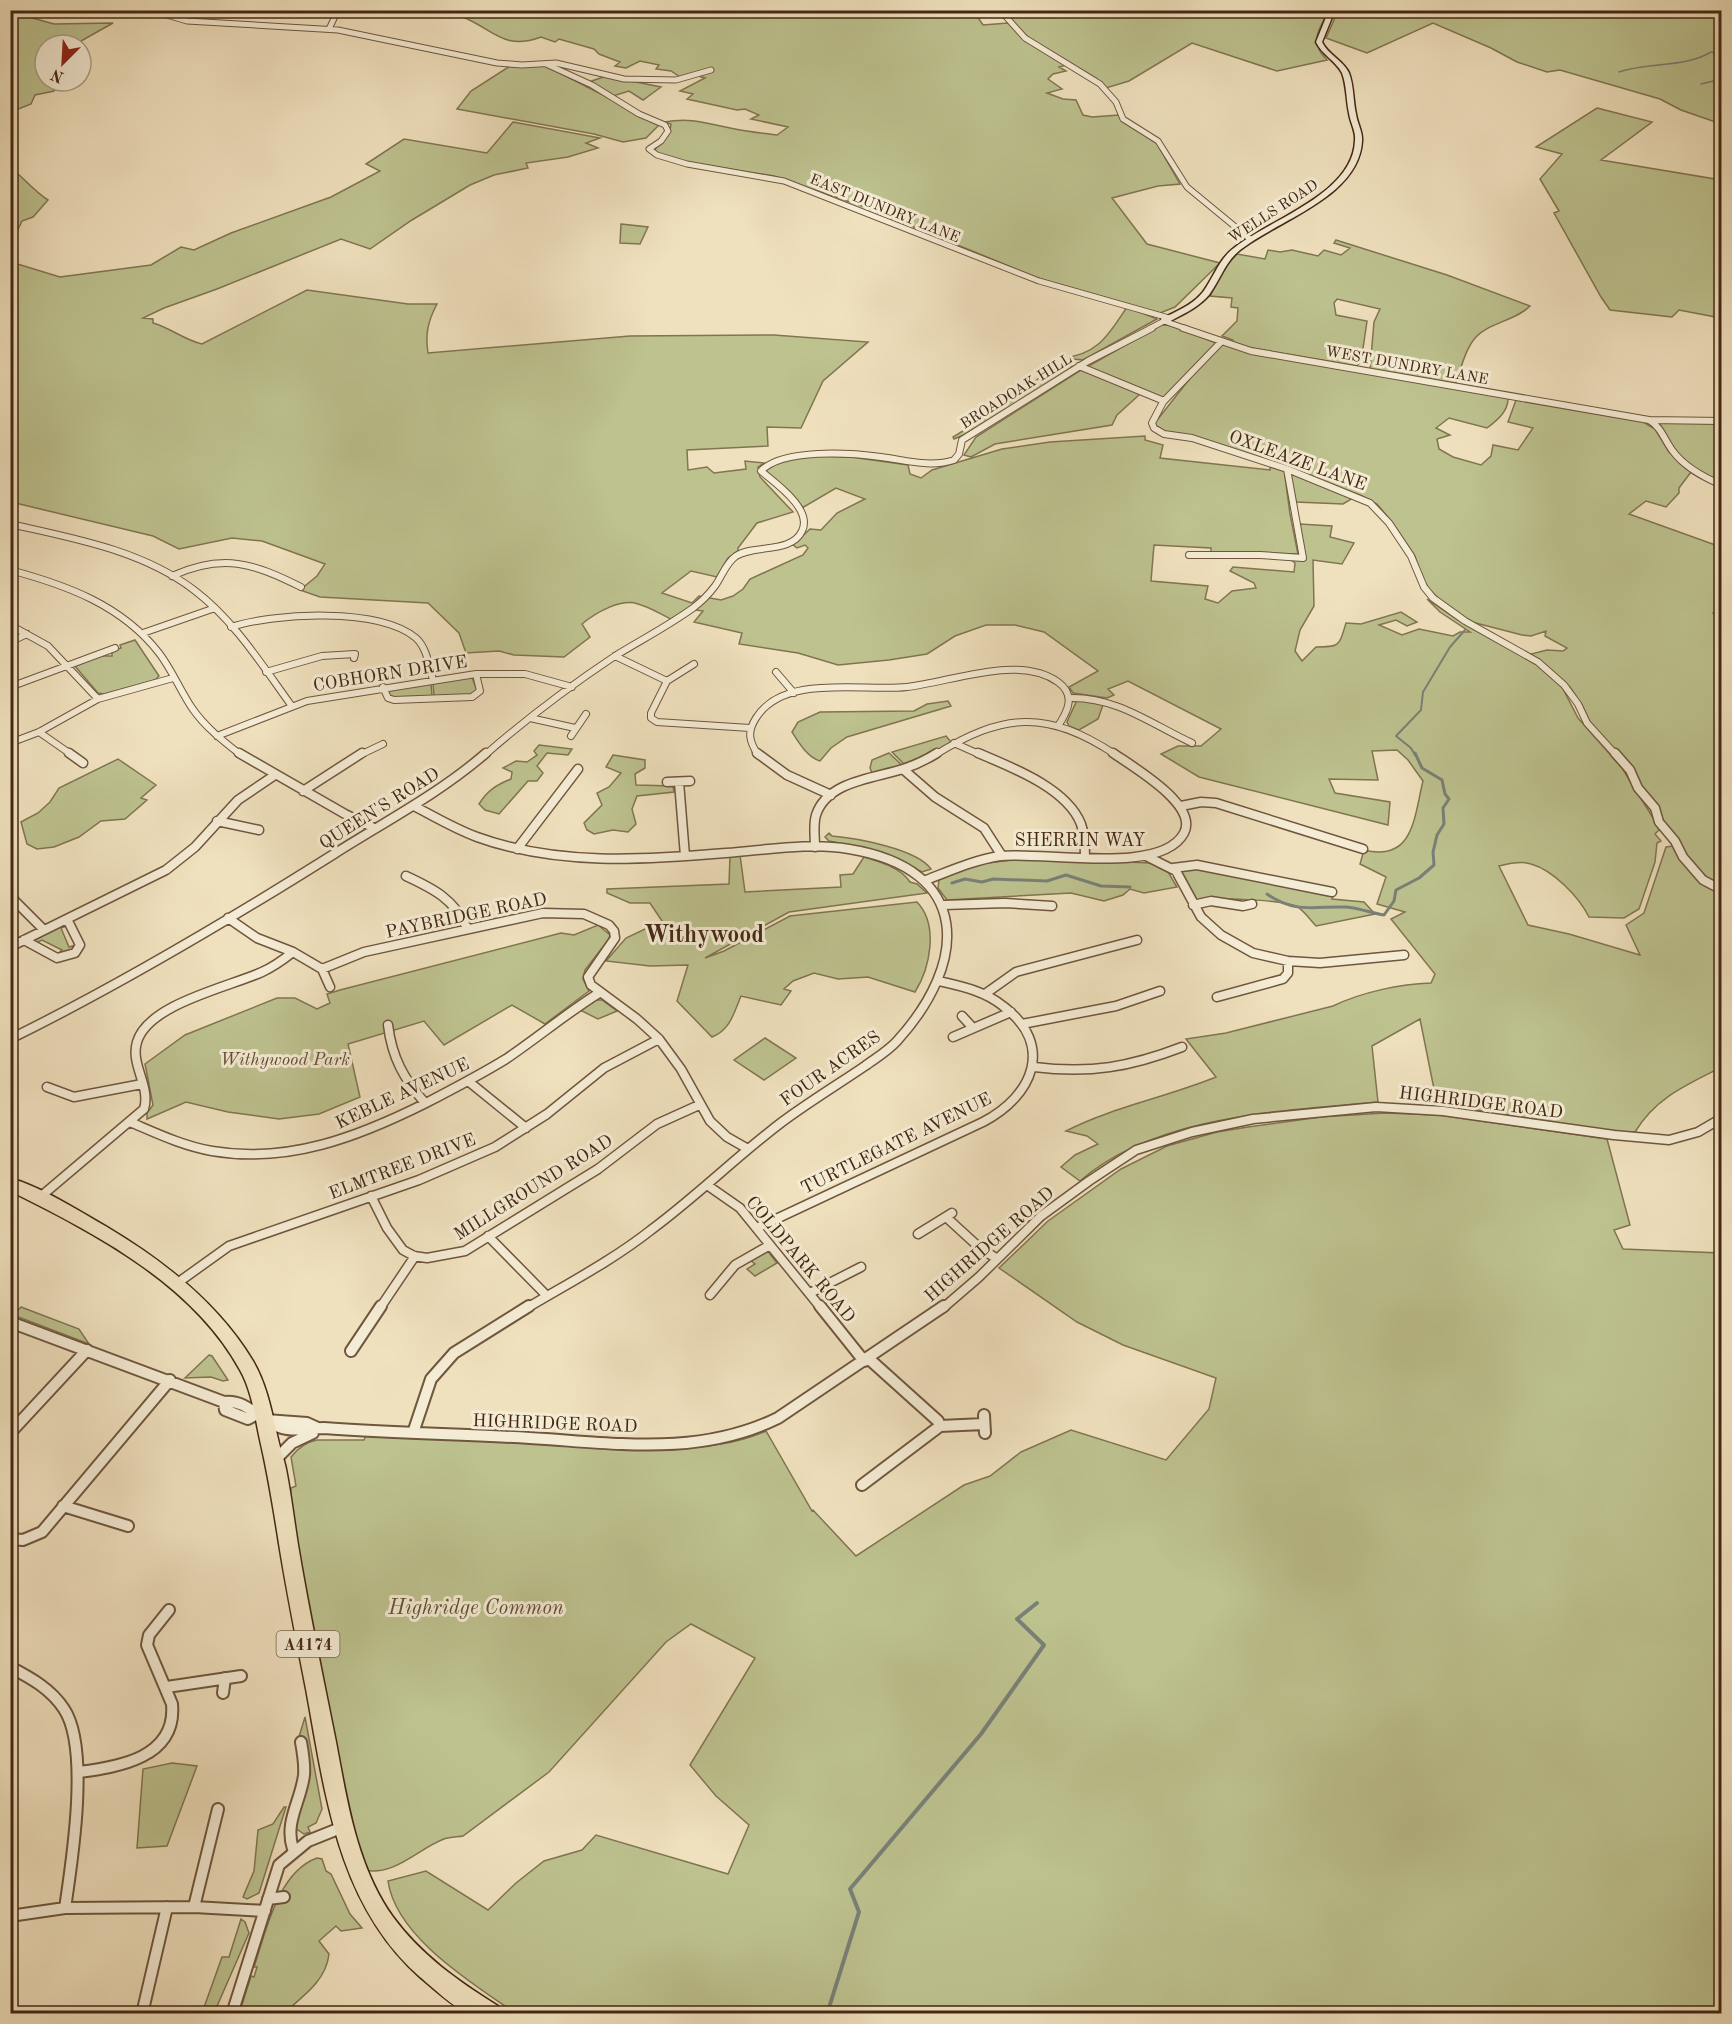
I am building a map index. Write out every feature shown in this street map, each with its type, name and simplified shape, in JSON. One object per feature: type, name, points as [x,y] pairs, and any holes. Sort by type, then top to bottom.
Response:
[{"type":"highway","name":"A4174","points":[[10,1184],[119,1243],[176,1284],[206,1314],[246,1366],[255,1384],[260,1418],[275,1460],[287,1536],[343,1827],[359,1880],[370,1903],[387,1929],[407,1952],[435,1977],[490,2013]]},
{"type":"street","points":[[150,10],[187,21],[329,29],[497,63],[556,63],[624,79],[653,81],[684,79],[711,69]]},
{"type":"street","points":[[329,29],[338,10]]},
{"type":"street","points":[[1000,10],[1025,38],[1100,84],[1116,102],[1123,119],[1158,141],[1187,187],[1250,239]]},
{"type":"street","name":"WELLS ROAD","points":[[1166,319],[1190,306],[1205,294],[1226,259],[1250,239],[1326,193],[1354,160],[1359,136],[1352,115],[1345,74],[1341,67],[1320,48],[1318,42],[1332,10]]},
{"type":"street","name":"EAST DUNDRY LANE","points":[[546,64],[592,86],[639,114],[665,125],[668,131],[661,141],[649,149],[659,156],[772,177],[863,208],[931,239],[1024,276],[1166,319]]},
{"type":"street","name":"WEST DUNDRY LANE","points":[[1166,319],[1221,342],[1251,351],[1649,420],[1722,422]]},
{"type":"street","name":"BROADOAK HILL","points":[[731,560],[751,549],[784,544],[803,531],[802,513],[795,501],[761,471],[767,463],[784,458],[851,455],[920,462],[941,463],[954,460],[959,456],[960,446],[966,437],[1079,366],[1166,319]]},
{"type":"street","name":"OXLEAZE LANE","points":[[1221,342],[1164,401],[1152,423],[1158,431],[1192,438],[1287,469],[1370,503],[1389,523],[1411,556],[1424,588],[1433,598],[1465,621],[1512,646],[1553,673],[1578,704],[1587,723],[1630,770],[1643,797],[1655,808],[1659,822],[1675,841],[1683,857],[1703,880],[1722,890]]},
{"type":"street","points":[[1079,366],[1164,401]]},
{"type":"street","points":[[1649,420],[1657,426],[1681,460],[1703,477],[1722,485]]},
{"type":"street","points":[[1189,555],[1260,555],[1303,558],[1287,469]]},
{"type":"street","points":[[10,524],[110,549],[139,559],[196,591],[231,627],[291,705]]},
{"type":"street","name":"QUEEN'S ROAD","points":[[10,1039],[98,994],[414,806],[461,774],[530,718],[615,656],[693,608],[718,582],[731,560]]},
{"type":"street","points":[[171,576],[203,562],[228,561],[290,578],[301,587]]},
{"type":"street","points":[[10,570],[58,583],[85,594],[126,618],[143,633],[161,656],[194,711],[216,735],[250,761],[374,828]]},
{"type":"street","points":[[143,633],[215,608]]},
{"type":"street","points":[[231,627],[283,616],[383,622],[406,631],[420,642],[425,650],[433,680]]},
{"type":"street","points":[[10,625],[48,646],[98,699]]},
{"type":"street","points":[[10,642],[27,634]]},
{"type":"street","points":[[10,687],[116,648]]},
{"type":"street","points":[[266,672],[322,656],[355,654]]},
{"type":"street","points":[[615,656],[667,681]]},
{"type":"street","points":[[667,681],[694,664]]},
{"type":"street","points":[[831,795],[763,760],[750,744],[750,728],[755,718],[764,709],[794,693],[822,688],[915,686],[999,670],[1016,669],[1050,677],[1065,689],[1070,698],[1070,706],[1058,726]]},
{"type":"street","name":"COBHORN DRIVE","points":[[216,735],[291,705],[328,696],[476,674],[496,672],[527,674],[572,687]]},
{"type":"street","points":[[776,672],[794,693]]},
{"type":"street","points":[[383,687],[388,698],[394,700],[472,697],[480,691],[476,674]]},
{"type":"street","points":[[10,743],[39,732],[98,699],[173,678]]},
{"type":"street","points":[[667,681],[668,685],[651,713],[653,720],[663,723],[750,728]]},
{"type":"street","points":[[1070,698],[1108,701],[1186,737],[1192,743]]},
{"type":"street","points":[[570,736],[586,714]]},
{"type":"street","points":[[530,718],[575,728]]},
{"type":"street","points":[[815,847],[816,815],[831,795],[848,786],[904,770],[936,755],[976,731],[993,725],[1024,722],[1058,726],[1086,737],[1165,791],[1181,806],[1202,802],[1216,803],[1360,846]]},
{"type":"street","points":[[39,732],[83,763]]},
{"type":"street","points":[[954,743],[1037,782],[1063,800],[1079,819],[1084,835],[1085,857]]},
{"type":"street","points":[[303,791],[371,748],[383,744]]},
{"type":"street","points":[[517,849],[579,768]]},
{"type":"street","points":[[904,770],[936,798],[983,826],[992,836],[1002,856]]},
{"type":"street","points":[[10,947],[166,870],[195,847],[238,800],[274,775]]},
{"type":"street","points":[[667,782],[690,782]]},
{"type":"street","points":[[679,782],[685,856]]},
{"type":"street","name":"FOUR ACRES","points":[[413,1433],[431,1379],[446,1359],[651,1230],[774,1129],[885,1051],[916,1019],[939,981],[949,934],[948,916],[944,905],[926,880],[892,861],[873,854],[837,847],[815,847],[685,856],[596,859],[517,849],[477,837],[414,806]]},
{"type":"street","name":"SHERRIN WAY","points":[[926,880],[975,861],[1002,856],[1148,857],[1169,849],[1181,838],[1187,822],[1181,806]]},
{"type":"street","points":[[217,821],[259,830]]},
{"type":"street","points":[[1148,857],[1173,868],[1201,916],[1231,942],[1252,953],[1288,961],[1336,963],[1404,956]]},
{"type":"street","points":[[1173,868],[1197,865],[1332,892]]},
{"type":"street","points":[[406,876],[451,900],[467,928]]},
{"type":"street","points":[[10,896],[44,930]]},
{"type":"street","points":[[1193,904],[1211,901],[1243,906],[1252,904]]},
{"type":"street","points":[[944,905],[1005,903],[1052,906]]},
{"type":"street","name":"PAYBRIDGE ROAD","points":[[322,969],[364,952],[467,928],[559,912],[584,914],[609,925],[614,931]]},
{"type":"street","points":[[228,918],[257,938],[292,952],[322,969],[330,987]]},
{"type":"street","points":[[24,940],[57,957],[75,953],[80,945],[67,919]]},
{"type":"street","points":[[614,931],[614,942],[588,977],[591,985],[598,993],[637,1019],[659,1039],[681,1068],[699,1105],[718,1130],[748,1149]]},
{"type":"street","points":[[985,994],[1016,972],[1137,940]]},
{"type":"street","points":[[39,1198],[144,1109],[146,1101],[135,1045],[139,1035],[151,1022],[165,1012],[261,973],[292,952]]},
{"type":"street","points":[[1217,997],[1283,979],[1288,973],[1288,961]]},
{"type":"street","points":[[939,981],[985,994],[1011,1012],[1022,1024],[1032,1045],[1034,1067],[1083,1072],[1116,1069],[1144,1062],[1182,1047]]},
{"type":"street","points":[[1022,1024],[1141,1003],[1160,991]]},
{"type":"street","name":"KEBLE AVENUE","points":[[130,1122],[179,1143],[210,1151],[244,1155],[295,1152],[342,1141],[468,1081],[508,1057],[568,1011],[598,993]]},
{"type":"street","points":[[953,1037],[1011,1012]]},
{"type":"street","points":[[962,1016],[973,1028]]},
{"type":"street","points":[[387,1025],[390,1050],[398,1070],[425,1103]]},
{"type":"street","name":"ELMTREE DRIVE","points":[[176,1284],[229,1246],[465,1162],[526,1128],[604,1068],[659,1039]]},
{"type":"street","name":"TURTLEGATE AVENUE","points":[[758,1228],[998,1114],[1020,1095],[1034,1067]]},
{"type":"street","points":[[468,1081],[526,1128]]},
{"type":"street","points":[[47,1087],[74,1097],[142,1084]]},
{"type":"street","name":"MILLGROUND ROAD","points":[[415,1256],[435,1258],[465,1251],[598,1169],[657,1124],[699,1105]]},
{"type":"street","name":"HIGHRIDGE ROAD","points":[[10,1322],[170,1380],[224,1402],[225,1410],[248,1419],[260,1418],[286,1430],[303,1431],[322,1428],[667,1444],[721,1440],[754,1432],[767,1425],[935,1314],[979,1277],[1041,1216],[1089,1181],[1137,1150],[1192,1132],[1253,1119],[1376,1107],[1410,1107],[1514,1119],[1614,1135],[1669,1140],[1698,1132],[1722,1118]]},
{"type":"street","name":"COLDPARK ROAD","points":[[707,1185],[741,1208],[866,1360],[939,1421],[940,1426]]},
{"type":"street","points":[[351,1351],[415,1256],[395,1244],[370,1196]]},
{"type":"street","points":[[918,1234],[949,1215],[981,1249],[996,1258]]},
{"type":"street","points":[[488,1236],[547,1296]]},
{"type":"street","points":[[710,1295],[735,1265],[770,1245]]},
{"type":"street","points":[[810,1293],[861,1267]]},
{"type":"street","points":[[10,1433],[87,1350]]},
{"type":"street","points":[[10,1539],[23,1540],[42,1532],[170,1380]]},
{"type":"street","points":[[862,1485],[940,1426],[984,1424]]},
{"type":"street","name":"HIGHRIDGE ROAD","points":[[275,1460],[292,1443],[322,1428]]},
{"type":"street","points":[[63,1506],[128,1526]]},
{"type":"street","points":[[79,1772],[131,1763],[153,1750],[163,1739],[172,1716],[172,1704],[147,1645],[149,1635],[169,1610]]},
{"type":"street","points":[[10,1667],[42,1684],[64,1708],[76,1734],[79,1772],[65,1908]]},
{"type":"street","points":[[166,1687],[241,1676]]},
{"type":"street","points":[[223,1693],[225,1678]]},
{"type":"street","points":[[293,1849],[289,1831],[305,1765],[301,1742]]},
{"type":"street","points":[[194,1907],[218,1809]]},
{"type":"street","points":[[232,2013],[279,1865],[293,1849],[316,1836],[343,1827]]},
{"type":"street","points":[[10,1916],[65,1908],[266,1905],[284,1898]]},
{"type":"street","points":[[142,2013],[166,1907]]},
{"type":"green space","points":[[952,10],[952,14],[975,13],[983,25],[1008,23],[1019,34],[1067,65],[1059,67],[1066,71],[1053,74],[1048,79],[1062,89],[1047,93],[1063,99],[1076,100],[1083,115],[1092,117],[1119,115],[1125,123],[1156,142],[1180,184],[1158,186],[1112,198],[1147,244],[1220,263],[1175,307],[1160,313],[1038,278],[870,209],[774,176],[686,162],[653,152],[670,130],[671,124],[664,122],[692,121],[777,135],[788,127],[751,119],[759,115],[745,109],[737,110],[687,99],[693,94],[680,91],[705,78],[698,76],[683,79],[671,71],[656,69],[659,65],[640,61],[626,68],[615,66],[620,62],[599,54],[594,49],[559,39],[555,42],[541,37],[518,42],[508,40],[474,22],[441,11]]},
{"type":"green space","points":[[1002,11],[1329,11],[1317,36],[1318,48],[1327,60],[1277,71],[1192,43],[1129,81],[1106,88],[1096,78],[1029,38]]},
{"type":"green space","points":[[1338,11],[1721,11],[1721,124],[1681,110],[1660,99],[1560,70],[1547,72],[1517,62],[1433,23],[1367,53],[1326,38]]},
{"type":"green space","points":[[11,12],[54,24],[113,23],[93,34],[33,33],[33,93],[44,93],[35,95],[31,104],[11,112]]},
{"type":"green space","points":[[544,65],[660,124],[646,138],[623,142],[594,134],[457,109],[471,91],[510,66]]},
{"type":"green space","points":[[606,76],[661,87],[643,100],[629,91],[613,96],[589,82]]},
{"type":"green space","points":[[1597,108],[1652,122],[1601,160],[1721,180],[1721,318],[1679,310],[1672,317],[1610,310],[1601,297],[1554,213],[1559,211],[1540,179],[1562,154],[1536,147]]},
{"type":"green space","points":[[513,122],[600,138],[586,143],[598,148],[568,157],[526,163],[528,168],[494,175],[470,185],[370,249],[341,239],[143,318],[153,319],[153,323],[202,344],[307,290],[408,304],[437,304],[428,328],[428,353],[630,336],[774,335],[868,342],[823,381],[801,428],[767,427],[768,446],[687,450],[688,470],[707,467],[714,473],[746,469],[745,461],[764,463],[758,467],[760,477],[793,512],[757,523],[738,551],[728,558],[717,577],[691,571],[662,593],[692,603],[699,596],[721,600],[733,596],[743,589],[750,579],[803,555],[808,548],[805,545],[797,548],[793,545],[810,529],[821,530],[837,513],[865,499],[836,488],[802,508],[789,491],[764,472],[775,461],[816,456],[851,457],[908,465],[910,474],[921,478],[932,470],[1002,449],[1050,442],[1145,436],[1145,440],[1163,445],[1160,458],[1270,470],[1270,465],[1284,469],[1298,554],[1211,552],[1211,548],[1154,545],[1151,581],[1208,586],[1205,599],[1218,603],[1232,591],[1256,588],[1254,583],[1230,571],[1233,567],[1294,572],[1295,563],[1288,558],[1304,560],[1300,524],[1332,526],[1330,537],[1354,543],[1342,564],[1313,560],[1314,606],[1300,630],[1295,651],[1302,661],[1316,647],[1337,644],[1346,623],[1361,624],[1401,612],[1417,622],[1407,626],[1396,620],[1379,625],[1402,635],[1419,629],[1453,636],[1460,632],[1470,632],[1440,612],[1427,599],[1458,620],[1535,662],[1562,687],[1578,718],[1622,768],[1660,829],[1655,834],[1661,841],[1657,843],[1655,862],[1639,909],[1624,918],[1589,917],[1579,901],[1564,885],[1539,867],[1524,863],[1499,866],[1528,925],[1569,934],[1640,955],[1626,925],[1644,913],[1666,847],[1673,846],[1682,862],[1693,874],[1721,893],[1721,907],[1715,912],[1722,913],[1721,1072],[1718,1069],[1671,1094],[1652,1111],[1635,1132],[1618,1132],[1437,1104],[1420,1019],[1372,1046],[1378,1102],[1262,1114],[1182,1129],[1145,1142],[1111,1159],[1080,1181],[1061,1167],[1075,1155],[1098,1144],[1087,1136],[1066,1131],[1102,1115],[1216,1077],[1186,1039],[1226,1033],[1333,1006],[1381,990],[1431,983],[1435,974],[1391,919],[1405,912],[1377,904],[1386,877],[1360,864],[1364,850],[1381,852],[1393,849],[1402,843],[1414,822],[1423,781],[1408,760],[1397,750],[1372,751],[1378,780],[1329,779],[1335,793],[1390,802],[1388,825],[1199,777],[1161,754],[1178,746],[1201,746],[1221,729],[1128,681],[1108,689],[1114,695],[1107,698],[1073,693],[1069,687],[1098,671],[1044,632],[1015,625],[986,625],[955,636],[927,654],[838,665],[798,653],[739,644],[742,633],[694,622],[703,611],[689,609],[673,620],[642,605],[624,603],[601,611],[582,624],[590,637],[564,657],[514,655],[499,651],[466,653],[459,633],[428,603],[320,597],[300,590],[317,576],[325,564],[262,541],[232,538],[179,549],[153,536],[11,502],[11,262],[60,277],[151,265],[181,247],[194,250],[231,233],[331,197],[380,171],[366,164],[404,139],[487,153]]},
{"type":"green space","points":[[11,168],[48,200],[33,217],[22,221],[11,244]]},
{"type":"green space","points":[[621,224],[648,227],[640,244],[620,243]]},
{"type":"green space","points":[[1336,240],[1447,275],[1530,306],[1517,315],[1488,328],[1476,337],[1466,353],[1455,385],[1370,369],[1374,322],[1380,309],[1337,299],[1334,303],[1336,315],[1367,321],[1361,362],[1356,366],[1234,345],[1233,340],[1222,336],[1237,321],[1238,308],[1231,307],[1232,298],[1210,296],[1224,268],[1237,254],[1265,259],[1268,250],[1280,252],[1292,250],[1318,256],[1324,250],[1341,255],[1350,248],[1334,243]]},
{"type":"green space","points":[[1127,307],[1157,319],[1083,360],[1062,358],[1085,353],[1094,348],[1108,334]]},
{"type":"green space","points":[[1161,325],[1171,325],[1216,343],[1164,399],[1087,367]]},
{"type":"green space","points":[[1222,344],[1504,396],[1508,399],[1506,408],[1501,416],[1487,428],[1449,418],[1436,428],[1450,435],[1437,439],[1439,449],[1453,457],[1481,465],[1491,456],[1493,445],[1518,450],[1533,428],[1508,422],[1516,400],[1640,420],[1655,429],[1669,452],[1691,472],[1679,488],[1679,493],[1666,507],[1646,501],[1629,514],[1721,547],[1721,607],[1713,613],[1722,621],[1721,887],[1702,873],[1684,854],[1669,832],[1660,811],[1591,724],[1570,687],[1531,654],[1547,650],[1563,651],[1567,648],[1545,636],[1546,631],[1531,636],[1522,635],[1472,622],[1440,600],[1429,589],[1421,575],[1415,556],[1392,522],[1377,504],[1362,496],[1289,468],[1160,431],[1154,424],[1199,367]]},
{"type":"green space","points":[[1061,362],[1074,367],[966,434],[954,439],[953,437],[989,415]]},
{"type":"green space","points":[[1081,370],[1140,394],[1117,415],[1112,425],[995,444],[971,457],[964,455],[976,437]]},
{"type":"green space","points":[[1659,423],[1721,423],[1721,482],[1697,470],[1687,462],[1675,449]]},
{"type":"green space","points":[[1290,471],[1355,497],[1343,504],[1296,502]]},
{"type":"green space","points":[[135,640],[159,676],[155,680],[104,694],[98,693],[74,665],[99,656],[112,656],[112,651],[121,648],[120,645]]},
{"type":"green space","points":[[472,677],[477,691],[472,695],[434,696],[433,683]]},
{"type":"green space","points":[[431,683],[432,696],[394,697],[389,695],[388,690]]},
{"type":"green space","points":[[1077,700],[1104,702],[1098,719],[1079,730],[1069,726],[1067,722]]},
{"type":"green space","points":[[948,701],[951,706],[847,737],[831,748],[820,761],[807,753],[792,732],[798,722],[820,712],[914,711],[927,704]]},
{"type":"green space","points":[[946,736],[951,742],[938,751],[933,751],[906,766],[892,752]]},
{"type":"green space","points":[[539,745],[572,749],[568,755],[547,753],[537,766],[543,773],[537,781],[528,781],[499,814],[485,810],[479,804],[485,795],[496,786],[511,779],[512,772],[503,768],[516,761],[527,762],[537,755],[534,751]]},
{"type":"green space","points":[[889,753],[904,767],[872,773],[870,768],[872,760]]},
{"type":"green space","points":[[613,755],[645,760],[645,768],[635,774],[636,785],[673,786],[674,792],[637,796],[632,809],[636,824],[628,832],[613,830],[594,834],[587,830],[584,823],[602,805],[597,793],[609,787],[621,773],[606,767]]},
{"type":"green space","points":[[118,759],[156,785],[141,798],[147,800],[125,819],[101,821],[79,837],[54,847],[37,849],[27,844],[21,822],[38,813],[50,802],[59,788]]},
{"type":"green space","points":[[829,833],[832,836],[856,839],[900,850],[924,862],[931,869],[922,872],[882,852],[829,841],[825,837]]},
{"type":"green space","points":[[740,855],[745,892],[841,887],[840,875],[853,874],[864,857],[896,869],[927,893],[789,912],[705,958],[724,951],[790,916],[917,902],[928,922],[930,947],[925,971],[915,992],[868,977],[838,979],[814,973],[793,981],[784,989],[791,991],[781,1005],[741,996],[727,1025],[712,1037],[677,1001],[688,965],[650,966],[606,961],[626,938],[662,921],[650,903],[630,903],[607,893],[607,889],[729,884],[730,856]]},
{"type":"green space","points":[[1029,858],[1151,863],[1168,872],[1177,887],[1144,893],[1130,889],[1123,895],[1104,901],[1071,893],[947,900],[938,888],[939,879],[980,864]]},
{"type":"green space","points":[[1190,866],[1334,894],[1332,899],[1364,902],[1375,914],[1316,926],[1299,907],[1288,904],[1247,900],[1197,900],[1182,872]]},
{"type":"green space","points":[[65,924],[67,926],[61,928],[69,947],[76,945],[73,951],[57,955],[62,950],[42,940],[36,943],[33,941]]},
{"type":"green space","name":"Withywood Park","points":[[598,925],[610,935],[585,970],[583,979],[589,991],[545,1024],[512,1005],[444,1045],[424,1021],[348,1044],[360,1097],[319,1114],[279,1119],[228,1112],[186,1102],[147,1119],[147,1113],[153,1105],[145,1064],[185,1035],[277,998],[295,998],[317,1009],[330,1003],[327,994],[340,990],[561,933],[574,935]]},
{"type":"green space","points":[[594,1000],[602,1000],[617,1011],[598,1019],[578,1009]]},
{"type":"green space","points":[[765,1038],[796,1058],[764,1080],[734,1060]]},
{"type":"green space","name":"Highridge Common","points":[[1385,1113],[1439,1115],[1607,1139],[1630,1225],[1614,1230],[1623,1249],[1721,1253],[1721,2013],[515,2013],[458,1973],[420,1939],[405,1921],[394,1902],[388,1881],[426,1871],[488,1910],[516,1883],[544,1861],[582,1850],[596,1835],[728,1874],[749,1825],[716,1796],[690,1765],[755,1658],[691,1624],[666,1642],[549,1772],[463,1836],[435,1843],[396,1866],[375,1871],[364,1870],[352,1829],[290,1508],[291,1488],[296,1486],[291,1457],[302,1446],[317,1440],[364,1440],[366,1435],[673,1449],[721,1444],[766,1431],[812,1511],[856,1556],[964,1485],[990,1476],[1021,1452],[1071,1430],[1166,1460],[1209,1409],[1216,1378],[1123,1345],[1077,1322],[999,1268],[1048,1221],[1121,1169],[1167,1146],[1217,1132],[1248,1127],[1321,1117]]},
{"type":"green space","points":[[767,1250],[777,1263],[755,1276],[747,1269],[755,1264],[750,1260]]},
{"type":"green space","points":[[21,1307],[79,1329],[89,1344],[13,1315]]},
{"type":"green space","points":[[209,1355],[228,1380],[223,1381],[211,1377],[185,1378]]},
{"type":"green space","points":[[305,1717],[322,1809],[316,1823],[308,1827],[310,1832],[304,1834],[295,1828],[309,1767],[304,1738],[298,1740]]},
{"type":"green space","points":[[172,1763],[197,1766],[167,1846],[137,1848],[143,1769]]},
{"type":"green space","points":[[286,1807],[259,1893],[247,1899],[243,1897],[254,1871],[258,1830],[273,1824]]},
{"type":"green space","points":[[317,1858],[322,1859],[326,1871],[331,1874],[350,1914],[362,1928],[341,1931],[336,1926],[319,1941],[329,1954],[327,1964],[318,1980],[306,1994],[284,2013],[239,2014],[251,1976],[254,1977],[257,1967],[254,1967],[275,1904],[292,1876],[304,1865]]},
{"type":"green space","points":[[241,1919],[245,1922],[249,1933],[214,2013],[202,2013],[222,1957],[229,1957]]},
{"type":"waterway","points":[[1619,72],[1678,63],[1711,52],[1722,55]]},
{"type":"waterway","points":[[1701,84],[1722,79]]},
{"type":"waterway","points":[[1415,755],[1411,748],[1396,736],[1421,710],[1423,692],[1450,647],[1465,630]]},
{"type":"waterway","points":[[1267,894],[1296,907],[1346,907],[1384,915],[1394,901],[1396,890],[1419,878],[1434,865],[1433,852],[1437,835],[1444,824],[1443,808],[1449,799],[1445,794],[1442,780],[1422,768],[1415,753]]},
{"type":"waterway","points":[[952,883],[965,879],[982,882],[993,879],[1047,881],[1066,875],[1101,886],[1130,887]]},
{"type":"waterway","points":[[827,2014],[859,1912],[850,1889],[981,1734],[1044,1645],[1017,1619],[1037,1603]]},
{"type":"district","name":"Withywood","points":[[704,934]]}]
